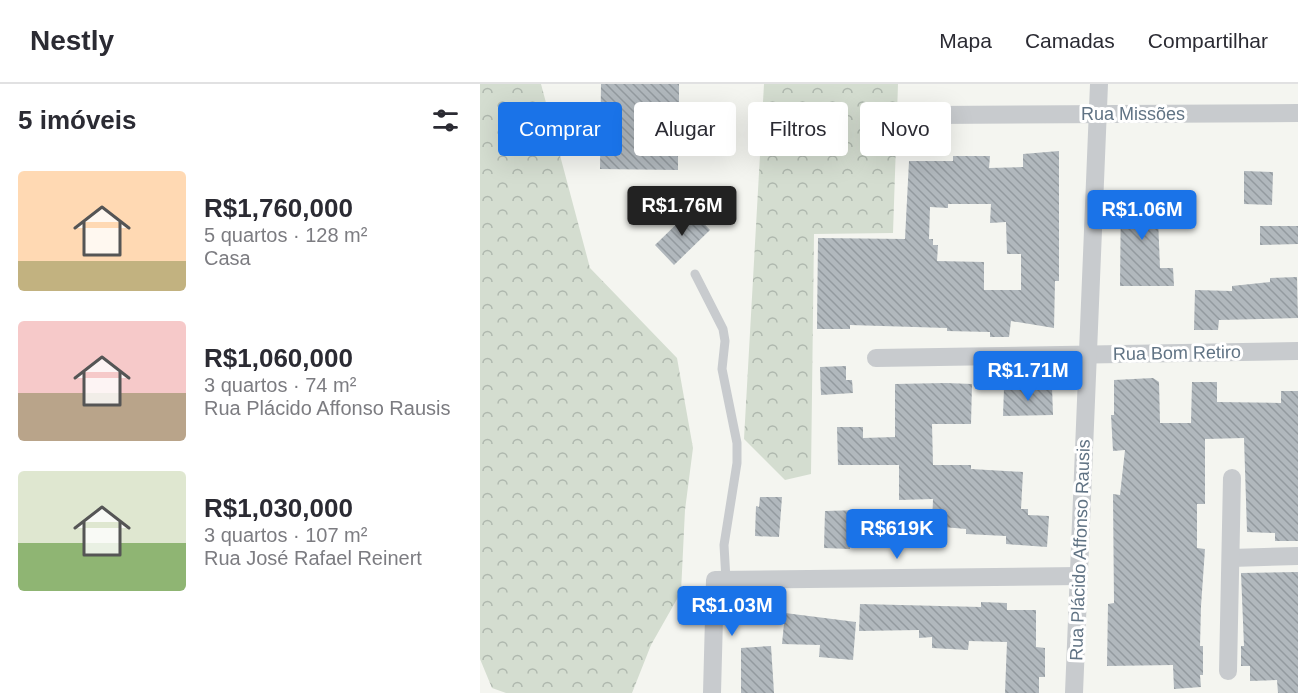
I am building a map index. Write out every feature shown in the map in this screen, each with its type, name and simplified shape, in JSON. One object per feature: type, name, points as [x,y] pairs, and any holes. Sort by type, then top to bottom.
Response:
[{"type":"street","name":"Rua Plácido Affonso Rausis","points":[[1074,693],[1099,84]]},
{"type":"street","name":"Rua Missões","points":[[951,115],[1298,113]]},
{"type":"street","name":"Rua Bom Retiro","points":[[876,358],[1298,351]]},
{"type":"street","points":[[1228,671],[1232,478]]},
{"type":"street","points":[[1231,558],[1298,556]]},
{"type":"street","points":[[712,693],[721,580],[1079,576]]},
{"type":"lane","points":[[695,274],[723,329],[725,341],[722,369],[737,443],[737,463],[721,580]]},
{"type":"green space","points":[[480,84],[541,84],[546,102],[498,102],[498,156],[560,156],[590,268],[677,358],[693,448],[685,510],[681,592],[651,645],[632,693],[506,693],[492,688],[480,659]]},
{"type":"green space","points":[[764,84],[898,84],[897,102],[860,102],[860,156],[896,156],[893,233],[814,234],[811,474],[785,480],[744,439],[760,156],[848,156],[848,102],[763,102]]},
{"type":"building","points":[[601,84],[679,84],[679,102],[634,102],[634,156],[678,156],[678,170],[600,169],[600,156],[622,156],[622,102],[601,102]]},
{"type":"building","points":[[1059,151],[1059,281],[1055,281],[1054,328],[1011,321],[1009,337],[990,337],[990,332],[947,331],[947,328],[850,325],[850,329],[817,329],[818,238],[905,239],[909,161],[953,161],[953,156],[990,156],[989,168],[1023,167],[1023,154]],"holes":[[[948,204],[991,204],[990,223],[1006,222],[1007,254],[1021,254],[1021,290],[984,290],[984,262],[937,261],[938,245],[933,245],[933,239],[929,239],[930,207],[948,208]]]},
{"type":"building","points":[[1244,171],[1273,172],[1272,205],[1244,204]]},
{"type":"building","points":[[1121,192],[1163,192],[1163,219],[1158,219],[1160,268],[1173,268],[1174,286],[1120,286]]},
{"type":"building","points":[[691,210],[710,230],[674,265],[655,245]]},
{"type":"building","points":[[1260,226],[1298,226],[1298,244],[1260,245]]},
{"type":"building","points":[[1297,277],[1298,318],[1219,320],[1218,330],[1194,330],[1195,290],[1232,291],[1232,286],[1270,282],[1270,278]]},
{"type":"building","points":[[846,366],[846,380],[852,380],[853,393],[821,395],[820,367]]},
{"type":"building","points":[[1153,378],[1159,382],[1160,423],[1191,423],[1192,382],[1217,382],[1217,402],[1281,403],[1281,391],[1298,391],[1298,541],[1275,541],[1275,533],[1247,532],[1244,438],[1205,439],[1205,504],[1197,504],[1197,548],[1205,549],[1201,606],[1200,646],[1203,646],[1203,675],[1200,675],[1201,687],[1174,689],[1173,665],[1107,666],[1108,604],[1114,603],[1113,494],[1120,495],[1125,450],[1113,451],[1111,415],[1114,415],[1114,380]]},
{"type":"building","points":[[895,384],[972,384],[971,424],[932,424],[933,465],[971,465],[971,469],[1023,472],[1021,509],[1028,509],[1028,515],[1049,516],[1047,547],[1006,544],[1006,536],[966,534],[966,529],[932,526],[933,499],[899,500],[899,465],[838,465],[837,427],[863,427],[863,438],[895,437]]},
{"type":"building","points":[[1052,387],[1053,415],[1003,416],[1004,388]]},
{"type":"building","points":[[760,497],[782,497],[779,537],[755,536],[756,506],[759,507]]},
{"type":"building","points":[[895,509],[898,536],[850,539],[850,549],[824,548],[825,511]]},
{"type":"building","points":[[1298,572],[1298,693],[1278,693],[1277,680],[1250,681],[1250,666],[1241,666],[1241,646],[1244,646],[1241,573]]},
{"type":"building","points":[[981,602],[1007,603],[1007,610],[1036,610],[1036,647],[1045,648],[1045,677],[1039,677],[1039,693],[1005,693],[1007,642],[969,641],[968,650],[932,648],[932,637],[919,638],[919,630],[859,631],[860,604],[981,607]]},
{"type":"building","points":[[785,613],[856,622],[853,660],[819,657],[820,645],[782,644]]},
{"type":"building","points":[[771,646],[774,693],[741,693],[741,648]]}]
